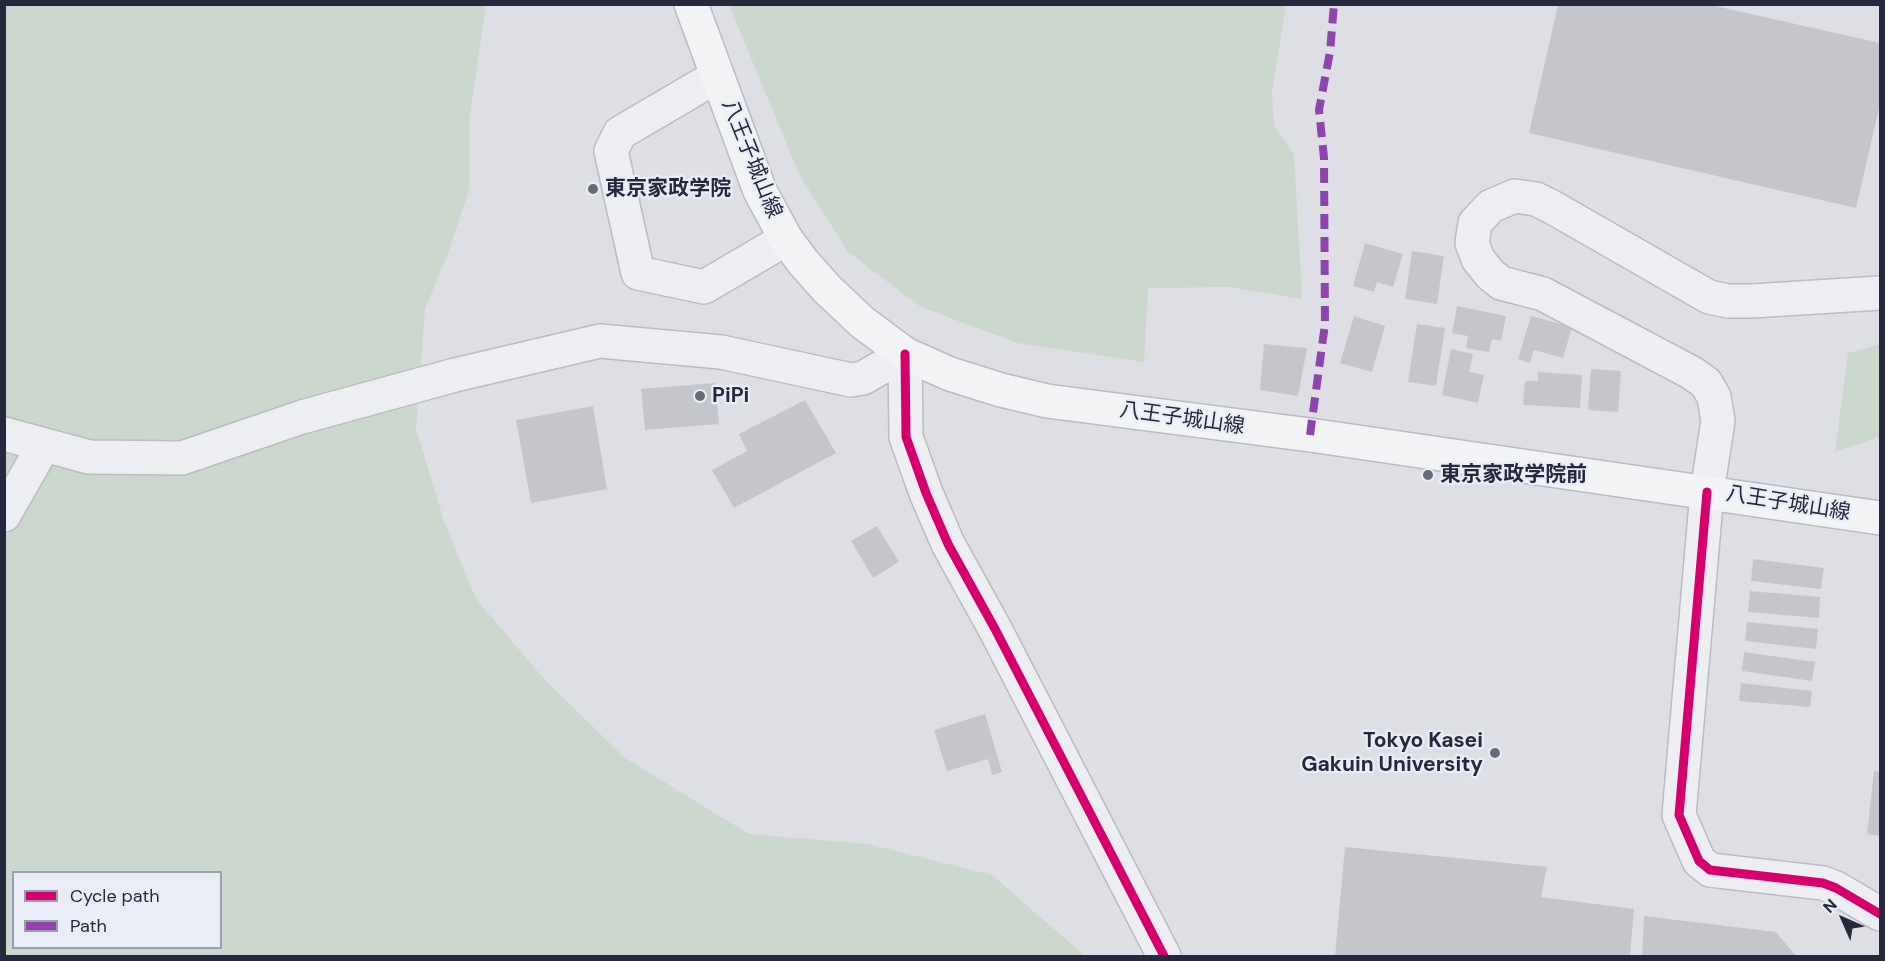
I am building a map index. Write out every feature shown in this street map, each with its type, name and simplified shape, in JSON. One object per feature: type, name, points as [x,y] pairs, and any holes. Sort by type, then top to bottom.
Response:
[{"type":"main road","name":"八王子城山線","points":[[691,4],[760,191],[786,239],[803,262],[835,297],[862,322],[904,354],[950,374],[1000,390],[1047,400],[1310,435],[1881,518]]},
{"type":"street","points":[[717,76],[620,133],[611,151],[638,273],[704,287],[786,239]]},
{"type":"street","points":[[1881,293],[1752,301],[1728,301],[1709,297],[1536,199],[1515,196],[1491,206],[1475,223],[1472,243],[1478,259],[1501,283],[1544,294],[1706,382],[1714,397],[1718,421],[1707,492],[1679,815],[1699,861],[1710,870],[1822,883],[1836,888],[1881,914]]},
{"type":"street","points":[[4,434],[89,457],[182,458],[302,417],[455,375],[600,341],[722,352],[851,380],[863,378],[904,354],[906,437],[926,493],[948,544],[995,629],[1164,957]]},
{"type":"street","points":[[4,515],[44,445]]},
{"type":"shaded area","points":[[5,4],[486,5],[469,122],[469,190],[447,256],[425,309],[416,429],[444,521],[476,599],[546,681],[625,758],[749,834],[868,844],[992,875],[1085,956],[5,956]]},
{"type":"shaded area","points":[[729,5],[1286,5],[1272,92],[1274,125],[1294,154],[1302,299],[1229,287],[1148,288],[1144,362],[1017,343],[921,307],[848,252],[800,176]]},
{"type":"shaded area","points":[[1880,344],[1880,437],[1835,452],[1848,353]]},
{"type":"building","points":[[1558,5],[1711,5],[1880,43],[1880,104],[1856,208],[1529,133]]},
{"type":"building","points":[[1365,243],[1403,254],[1393,287],[1377,282],[1374,292],[1353,286]]},
{"type":"building","points":[[1412,251],[1444,256],[1437,304],[1405,299]]},
{"type":"building","points":[[1457,306],[1506,316],[1501,341],[1492,339],[1489,352],[1466,348],[1468,336],[1452,333]]},
{"type":"building","points":[[1354,316],[1385,326],[1372,372],[1340,363]]},
{"type":"building","points":[[1531,316],[1572,327],[1563,358],[1534,350],[1530,363],[1518,359]]},
{"type":"building","points":[[1417,324],[1445,328],[1436,386],[1408,382]]},
{"type":"building","points":[[1264,344],[1307,348],[1298,396],[1260,390]]},
{"type":"building","points":[[1451,349],[1473,354],[1469,372],[1484,375],[1478,403],[1442,395]]},
{"type":"building","points":[[1591,369],[1621,371],[1618,412],[1588,410]]},
{"type":"building","points":[[1538,372],[1582,375],[1580,408],[1523,405],[1525,381],[1538,381]]},
{"type":"building","points":[[715,383],[719,424],[645,430],[641,389]]},
{"type":"building","points":[[805,400],[836,453],[734,508],[712,470],[747,451],[739,434]]},
{"type":"building","points":[[593,406],[607,489],[531,503],[516,420]]},
{"type":"building","points":[[877,526],[899,562],[873,578],[851,541]]},
{"type":"building","points":[[1753,559],[1824,568],[1821,589],[1751,581]]},
{"type":"building","points":[[1750,591],[1820,597],[1819,618],[1748,612]]},
{"type":"building","points":[[1747,622],[1818,629],[1816,649],[1745,641]]},
{"type":"building","points":[[1744,652],[1815,662],[1812,681],[1742,671]]},
{"type":"building","points":[[1741,683],[1812,691],[1810,707],[1739,701]]},
{"type":"building","points":[[985,714],[1002,772],[992,775],[988,759],[947,771],[934,730]]},
{"type":"building","points":[[1874,771],[1880,772],[1880,836],[1867,834]]},
{"type":"building","points":[[1345,847],[1547,867],[1541,897],[1634,909],[1630,956],[1335,956]]},
{"type":"building","points":[[1644,916],[1776,932],[1796,956],[1642,956]]},
{"type":"marked path","points":[[1310,435],[1325,324],[1324,158],[1319,110],[1330,52],[1334,4]]},
{"type":"cycle path","points":[[905,354],[906,437],[926,493],[948,544],[995,629],[1164,956]]},
{"type":"cycle path","points":[[1707,492],[1679,815],[1699,861],[1710,870],[1823,883],[1836,888],[1880,914]]},
{"type":"place","name":"東京家政学院","points":[[593,189]]},
{"type":"place","name":"PiPi","points":[[700,396]]},
{"type":"place","name":"東京家政学院前","points":[[1428,475]]},
{"type":"place","name":"Tokyo Kasei Gakuin University","points":[[1495,753]]}]
